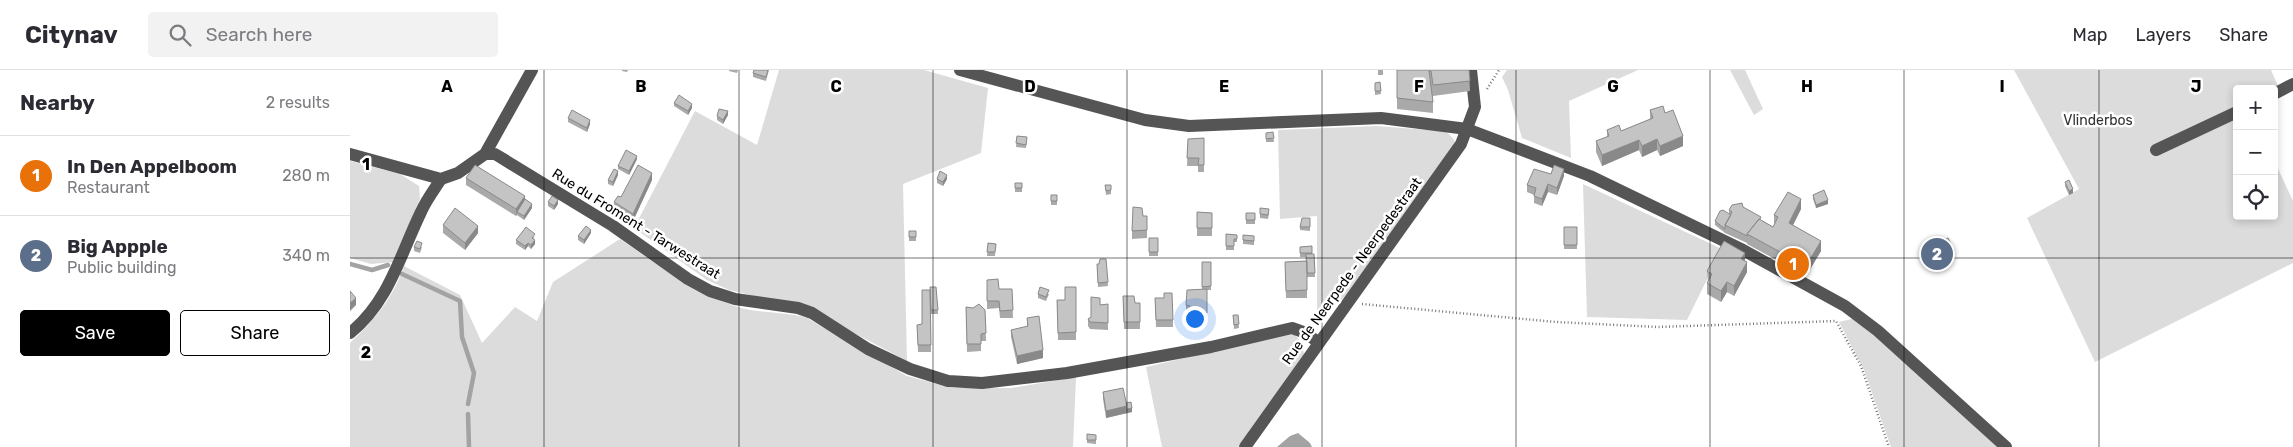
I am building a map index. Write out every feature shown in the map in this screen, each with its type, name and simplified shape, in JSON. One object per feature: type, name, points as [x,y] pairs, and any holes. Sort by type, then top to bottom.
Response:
[{"type":"street","points":[[350,154],[441,179],[458,173],[486,154],[532,70]]},
{"type":"street","points":[[960,70],[1145,120],[1189,126],[1381,118],[1467,129],[1590,176],[1743,250],[1845,306],[1878,330],[2006,447]]},
{"type":"street","name":"Rue de Neerpede - Neerpedestraat","points":[[1245,447],[1461,144],[1475,107],[1471,70]]},
{"type":"street","points":[[2278,92],[2293,84]]},
{"type":"street","points":[[2156,150],[2233,114]]},
{"type":"street","name":"Rue du Froment - Tarwestraat","points":[[486,154],[495,154],[588,210],[710,291],[735,299],[798,308],[812,313],[868,349],[910,370],[948,381],[982,383],[1067,373],[1202,349],[1292,328],[1306,333],[1319,343]]},
{"type":"street","points":[[350,333],[372,313],[389,285],[421,210],[441,179]]},
{"type":"path","points":[[1348,302],[1556,322],[1658,327],[1836,321],[1861,366],[1889,447]]},
{"type":"green space","points":[[779,70],[924,70],[988,88],[981,153],[903,184],[907,361],[841,326],[759,297],[729,290],[707,280],[634,228],[695,111],[757,145]]},
{"type":"green space","points":[[1507,70],[1638,70],[1569,101],[1571,158],[1522,138],[1508,90],[1502,77]]},
{"type":"green space","points":[[1730,70],[1745,70],[1763,109],[1754,115]]},
{"type":"green space","name":"Vlinderbos","points":[[2014,70],[2271,70],[2278,85],[2233,85],[2233,220],[2278,220],[2278,169],[2293,201],[2293,263],[2095,362],[2027,218],[2079,189]]},
{"type":"green space","points":[[1376,126],[1442,131],[1448,133],[1455,141],[1452,149],[1352,290],[1332,308],[1317,314],[1317,216],[1280,219],[1278,130]]},
{"type":"green space","points":[[350,161],[400,174],[419,186],[420,199],[394,262],[371,264],[350,258]]},
{"type":"green space","points":[[1583,184],[1722,249],[1687,320],[1587,317]]},
{"type":"green space","points":[[620,239],[675,277],[704,293],[743,309],[807,318],[907,376],[952,388],[1011,388],[1076,377],[1073,447],[350,447],[350,343],[382,308],[394,289],[404,266],[460,295],[482,343],[515,307],[537,321],[553,282]]},
{"type":"green space","points":[[1856,318],[1997,447],[1891,447],[1864,370],[1839,322]]},
{"type":"green space","points":[[1291,333],[1297,337],[1303,347],[1304,354],[1238,447],[1162,447],[1146,367]]},
{"type":"shaded area","points":[[1298,433],[1312,447],[1277,447],[1290,436]]},
{"type":"building","points":[[754,70],[768,70],[766,77],[753,73]]},
{"type":"building","points":[[1397,70],[1469,70],[1470,81],[1433,85],[1431,71],[1429,71],[1433,102],[1397,98]]},
{"type":"building","points":[[1380,82],[1381,91],[1375,91],[1375,83]]},
{"type":"building","points":[[679,95],[692,104],[688,111],[674,103]]},
{"type":"building","points":[[1663,106],[1665,113],[1673,110],[1683,136],[1660,146],[1657,139],[1642,146],[1639,140],[1602,155],[1596,141],[1609,136],[1607,130],[1619,125],[1621,131],[1653,118],[1650,110]]},
{"type":"building","points":[[719,109],[728,111],[723,120],[717,116]]},
{"type":"building","points":[[572,110],[590,120],[587,128],[568,118]]},
{"type":"building","points":[[1273,132],[1274,138],[1266,139],[1266,133]]},
{"type":"building","points":[[1017,136],[1027,137],[1026,145],[1016,143]]},
{"type":"building","points":[[1204,138],[1204,165],[1198,165],[1199,158],[1187,158],[1188,139]]},
{"type":"building","points":[[626,150],[637,156],[629,171],[618,166]]},
{"type":"building","points":[[475,165],[525,196],[516,209],[466,178]]},
{"type":"building","points":[[638,165],[652,173],[633,214],[614,202],[618,196],[621,197]]},
{"type":"building","points":[[1554,165],[1564,169],[1557,188],[1548,184],[1542,199],[1534,196],[1536,188],[1527,185],[1534,169],[1551,174]]},
{"type":"building","points":[[614,169],[618,171],[613,182],[608,180]]},
{"type":"building","points":[[940,171],[947,175],[943,182],[937,179]]},
{"type":"building","points":[[2069,180],[2073,189],[2069,191],[2065,182]]},
{"type":"building","points":[[1015,183],[1022,183],[1022,188],[1015,188]]},
{"type":"building","points":[[1105,185],[1111,185],[1111,190],[1106,191]]},
{"type":"building","points":[[1824,190],[1828,200],[1816,205],[1813,195]]},
{"type":"building","points":[[1788,192],[1801,199],[1789,223],[1821,241],[1806,266],[1747,234],[1759,219],[1773,227],[1778,217],[1774,215]]},
{"type":"building","points":[[1051,195],[1057,195],[1057,201],[1051,201]]},
{"type":"building","points":[[552,196],[558,200],[554,206],[548,202]]},
{"type":"building","points":[[525,199],[532,204],[524,216],[517,212]]},
{"type":"building","points":[[1742,203],[1743,207],[1761,217],[1747,236],[1725,225],[1732,212],[1729,210],[1732,205]]},
{"type":"building","points":[[1133,207],[1142,208],[1143,216],[1147,216],[1147,230],[1132,231]]},
{"type":"building","points":[[455,208],[478,226],[465,243],[443,225]]},
{"type":"building","points":[[1260,208],[1269,209],[1268,215],[1260,214]]},
{"type":"building","points":[[1723,210],[1731,215],[1725,225],[1725,229],[1715,221],[1720,211]]},
{"type":"building","points":[[1197,212],[1212,213],[1212,228],[1197,228]]},
{"type":"building","points":[[1246,213],[1255,213],[1255,220],[1246,220]]},
{"type":"building","points":[[1302,218],[1310,218],[1310,227],[1300,227]]},
{"type":"building","points":[[586,226],[591,230],[584,240],[578,236]]},
{"type":"building","points":[[526,227],[535,234],[532,238],[535,240],[531,245],[528,243],[525,246],[516,240]]},
{"type":"building","points":[[1564,227],[1577,227],[1577,245],[1564,245]]},
{"type":"building","points":[[909,231],[916,231],[916,237],[909,237]]},
{"type":"building","points":[[1226,234],[1237,235],[1237,239],[1234,239],[1234,246],[1226,246]]},
{"type":"building","points":[[1243,235],[1254,236],[1254,241],[1243,240]]},
{"type":"building","points":[[1149,238],[1158,238],[1158,252],[1149,252]]},
{"type":"building","points":[[1948,238],[1951,244],[1929,254],[1926,248]]},
{"type":"building","points":[[417,241],[422,243],[420,249],[414,247]]},
{"type":"building","points":[[1724,241],[1745,253],[1741,259],[1747,262],[1734,286],[1727,282],[1721,291],[1707,283],[1712,274],[1707,271]]},
{"type":"building","points":[[988,243],[996,244],[995,252],[987,252]]},
{"type":"building","points":[[1312,246],[1312,253],[1300,253],[1300,247]]},
{"type":"building","points":[[1306,254],[1314,254],[1315,273],[1307,273]]},
{"type":"building","points":[[1100,259],[1106,259],[1108,282],[1098,283],[1097,264],[1099,264]]},
{"type":"building","points":[[1307,261],[1307,290],[1286,291],[1285,262]]},
{"type":"building","points":[[1202,262],[1211,262],[1211,286],[1202,287]]},
{"type":"building","points":[[998,279],[999,289],[1012,289],[1013,310],[1000,311],[999,301],[987,301],[987,280]]},
{"type":"building","points":[[930,287],[936,287],[938,310],[931,310]]},
{"type":"building","points":[[1040,287],[1049,290],[1046,297],[1038,294]]},
{"type":"building","points":[[1065,287],[1076,287],[1076,332],[1058,333],[1057,300],[1065,300]]},
{"type":"building","points":[[1207,289],[1207,313],[1190,313],[1190,306],[1186,305],[1187,290]]},
{"type":"building","points":[[922,290],[930,290],[931,345],[918,345],[917,325],[922,324]]},
{"type":"building","points":[[350,291],[356,298],[350,303]]},
{"type":"building","points":[[1164,293],[1172,293],[1173,320],[1156,320],[1155,298],[1164,298]]},
{"type":"building","points":[[1123,296],[1134,296],[1135,303],[1140,303],[1140,322],[1124,322]]},
{"type":"building","points":[[1091,297],[1100,298],[1100,305],[1108,304],[1108,323],[1090,322],[1088,319],[1091,317]]},
{"type":"building","points":[[979,304],[985,310],[986,333],[981,334],[981,344],[967,344],[966,307],[973,308]]},
{"type":"building","points":[[1233,315],[1238,315],[1239,324],[1234,325]]},
{"type":"building","points":[[1039,316],[1043,350],[1017,356],[1011,330],[1028,326],[1027,318]]},
{"type":"building","points":[[1123,388],[1127,406],[1106,411],[1103,392]]},
{"type":"building","points":[[1131,402],[1132,408],[1127,409],[1126,403]]},
{"type":"building","points":[[1087,434],[1096,435],[1096,440],[1087,440]]},
{"type":"waterway","points":[[350,264],[372,270],[388,265]]},
{"type":"waterway","points":[[402,274],[460,301],[462,337],[474,373],[468,404]]},
{"type":"waterway","points":[[468,414],[469,447]]},
{"type":"place","name":"Big Appple","points":[[1937,254]]},
{"type":"place","name":"In Den Appelboom","points":[[1793,264]]}]
